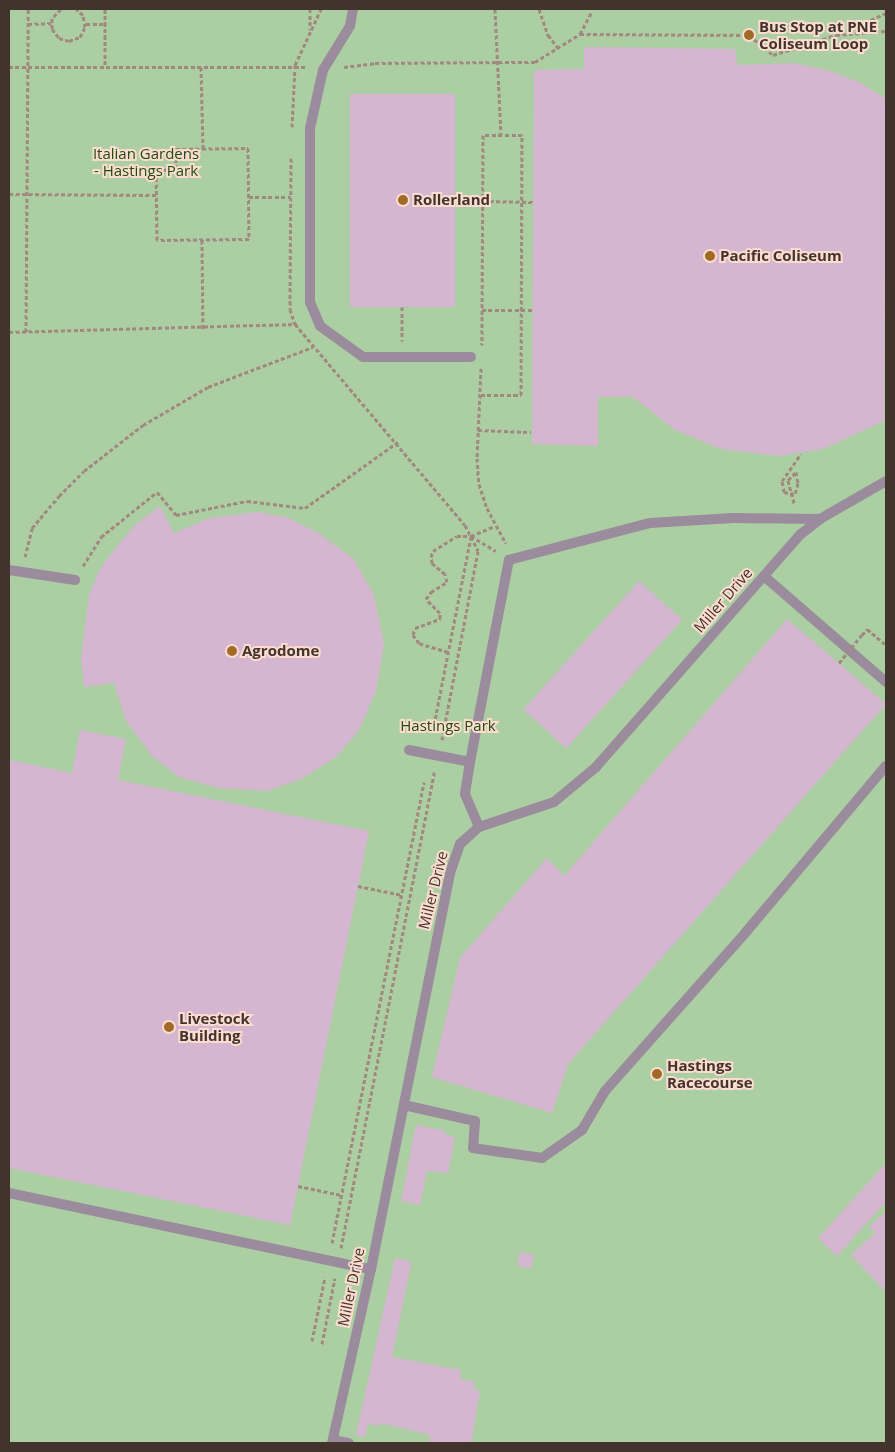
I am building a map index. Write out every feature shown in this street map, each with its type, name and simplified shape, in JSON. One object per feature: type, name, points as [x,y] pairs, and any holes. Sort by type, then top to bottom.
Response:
[{"type":"street","points":[[353,9],[350,26],[323,70],[310,128],[310,302],[320,326],[363,357],[471,357]]},
{"type":"street","name":"Miller Drive","points":[[332,1441],[371,1269],[450,873],[460,844],[480,827],[554,802],[596,767],[801,534],[820,519],[886,481]]},
{"type":"street","points":[[480,827],[465,794],[509,560],[650,523],[732,518],[820,519]]},
{"type":"street","points":[[9,570],[75,580]]},
{"type":"street","points":[[764,576],[886,682]]},
{"type":"street","points":[[408,750],[470,762]]},
{"type":"street","points":[[404,1105],[475,1120],[473,1148],[542,1158],[582,1130],[605,1091],[746,932],[886,766]]},
{"type":"street","points":[[9,1193],[371,1269]]},
{"type":"street","points":[[332,1441],[349,1443]]},
{"type":"path","points":[[26,332],[28,9]]},
{"type":"path","points":[[51,23],[61,9]]},
{"type":"path","points":[[51,23],[58,38],[69,41],[80,37],[86,24],[84,15],[76,9]]},
{"type":"path","points":[[105,9],[105,67]]},
{"type":"path","points":[[310,9],[310,31],[321,9]]},
{"type":"path","points":[[495,9],[500,62],[501,135]]},
{"type":"path","points":[[540,9],[548,35],[559,49]]},
{"type":"path","points":[[580,34],[749,35],[773,55],[836,35],[886,12]]},
{"type":"path","points":[[9,67],[295,65],[323,70],[375,63],[536,62],[580,34],[591,13]]},
{"type":"path","points":[[28,24],[51,23]]},
{"type":"path","points":[[86,24],[105,24]]},
{"type":"path","points":[[836,35],[886,30]]},
{"type":"path","points":[[201,67],[203,149]]},
{"type":"path","points":[[481,395],[521,395],[522,135],[483,135],[482,348]]},
{"type":"path","points":[[248,148],[250,239],[157,240],[156,170],[176,169],[176,149],[203,149],[248,148]]},
{"type":"path","points":[[9,194],[156,195]]},
{"type":"path","points":[[249,197],[291,197]]},
{"type":"path","points":[[482,201],[533,202]]},
{"type":"path","points":[[202,240],[203,329]]},
{"type":"path","points":[[402,307],[402,356]]},
{"type":"path","points":[[482,310],[533,310]]},
{"type":"path","points":[[9,332],[203,329],[295,324],[320,326]]},
{"type":"path","points":[[21,572],[32,528],[59,496],[84,472],[143,425],[208,387],[314,347]]},
{"type":"path","points":[[481,366],[478,430],[480,484],[499,534]]},
{"type":"path","points":[[356,396],[398,442],[465,525],[478,551],[444,728]]},
{"type":"path","points":[[478,430],[531,432]]},
{"type":"path","points":[[75,580],[101,537],[157,492],[176,515],[247,501],[305,508],[398,442]]},
{"type":"path","points":[[795,518],[788,480],[796,472],[798,483],[795,494],[784,492],[782,481],[801,454]]},
{"type":"path","points":[[448,652],[419,642],[413,635],[416,628],[440,619],[440,613],[426,599],[431,592],[447,582],[445,574],[432,562],[433,551],[457,536],[471,536],[495,526]]},
{"type":"path","points":[[471,536],[509,560]]},
{"type":"path","points":[[434,725],[471,536]]},
{"type":"path","points":[[839,663],[868,629],[886,645]]},
{"type":"path","points":[[332,1243],[424,782]]},
{"type":"path","points":[[342,1247],[433,784]]},
{"type":"path","points":[[358,886],[402,895]]},
{"type":"path","points":[[298,1186],[341,1195]]},
{"type":"path","points":[[312,1342],[325,1277]]},
{"type":"path","points":[[322,1344],[335,1279]]},
{"type":"green space","name":"Hastings Park","points":[[9,9],[886,9],[886,1443],[9,1443]]},
{"type":"building","name":"Pacific Coliseum","points":[[584,47],[735,49],[737,65],[792,63],[827,70],[861,83],[886,99],[884,421],[823,449],[779,456],[721,449],[675,430],[633,397],[598,397],[598,446],[532,444],[534,70],[584,69]]},
{"type":"building","name":"Rollerland","points":[[350,94],[455,94],[455,307],[350,307]]},
{"type":"building","name":"Agrodome","points":[[160,506],[174,533],[210,518],[258,512],[289,518],[318,533],[353,558],[374,595],[384,644],[376,691],[359,730],[336,757],[301,779],[267,791],[219,788],[179,777],[152,756],[126,721],[114,683],[84,687],[81,658],[89,595],[101,567],[118,545],[136,524]]},
{"type":"building","points":[[639,581],[682,620],[566,748],[523,710]]},
{"type":"building","points":[[787,619],[886,704],[568,1064],[552,1113],[432,1077],[460,958],[547,858],[564,876]]},
{"type":"building","name":"Livestock Building","points":[[80,730],[126,739],[118,780],[369,831],[290,1225],[9,1168],[9,760],[72,773]]},
{"type":"building","points":[[416,1125],[446,1131],[445,1135],[455,1137],[448,1173],[427,1171],[420,1205],[401,1201]]},
{"type":"building","points":[[886,1163],[886,1202],[837,1256],[818,1238]]},
{"type":"building","points":[[886,1211],[886,1292],[851,1255],[875,1233],[869,1227]]},
{"type":"building","points":[[520,1252],[534,1255],[531,1269],[517,1266]]},
{"type":"building","points":[[395,1258],[410,1261],[411,1264],[392,1357],[461,1370],[460,1379],[475,1382],[473,1389],[480,1391],[471,1443],[429,1443],[430,1435],[380,1423],[379,1426],[368,1424],[365,1437],[356,1435]]},
{"type":"place","name":"Bus Stop at PNE Coliseum Loop","points":[[749,35]]},
{"type":"place","name":"Rollerland","points":[[403,200]]},
{"type":"place","name":"Pacific Coliseum","points":[[710,256]]},
{"type":"place","name":"Agrodome","points":[[232,651]]},
{"type":"place","name":"Livestock Building","points":[[169,1027]]},
{"type":"place","name":"Hastings Racecourse","points":[[657,1074]]},
{"type":"park label","name":"Italian Gardens - Hastings Park","points":[[146,162]]}]
